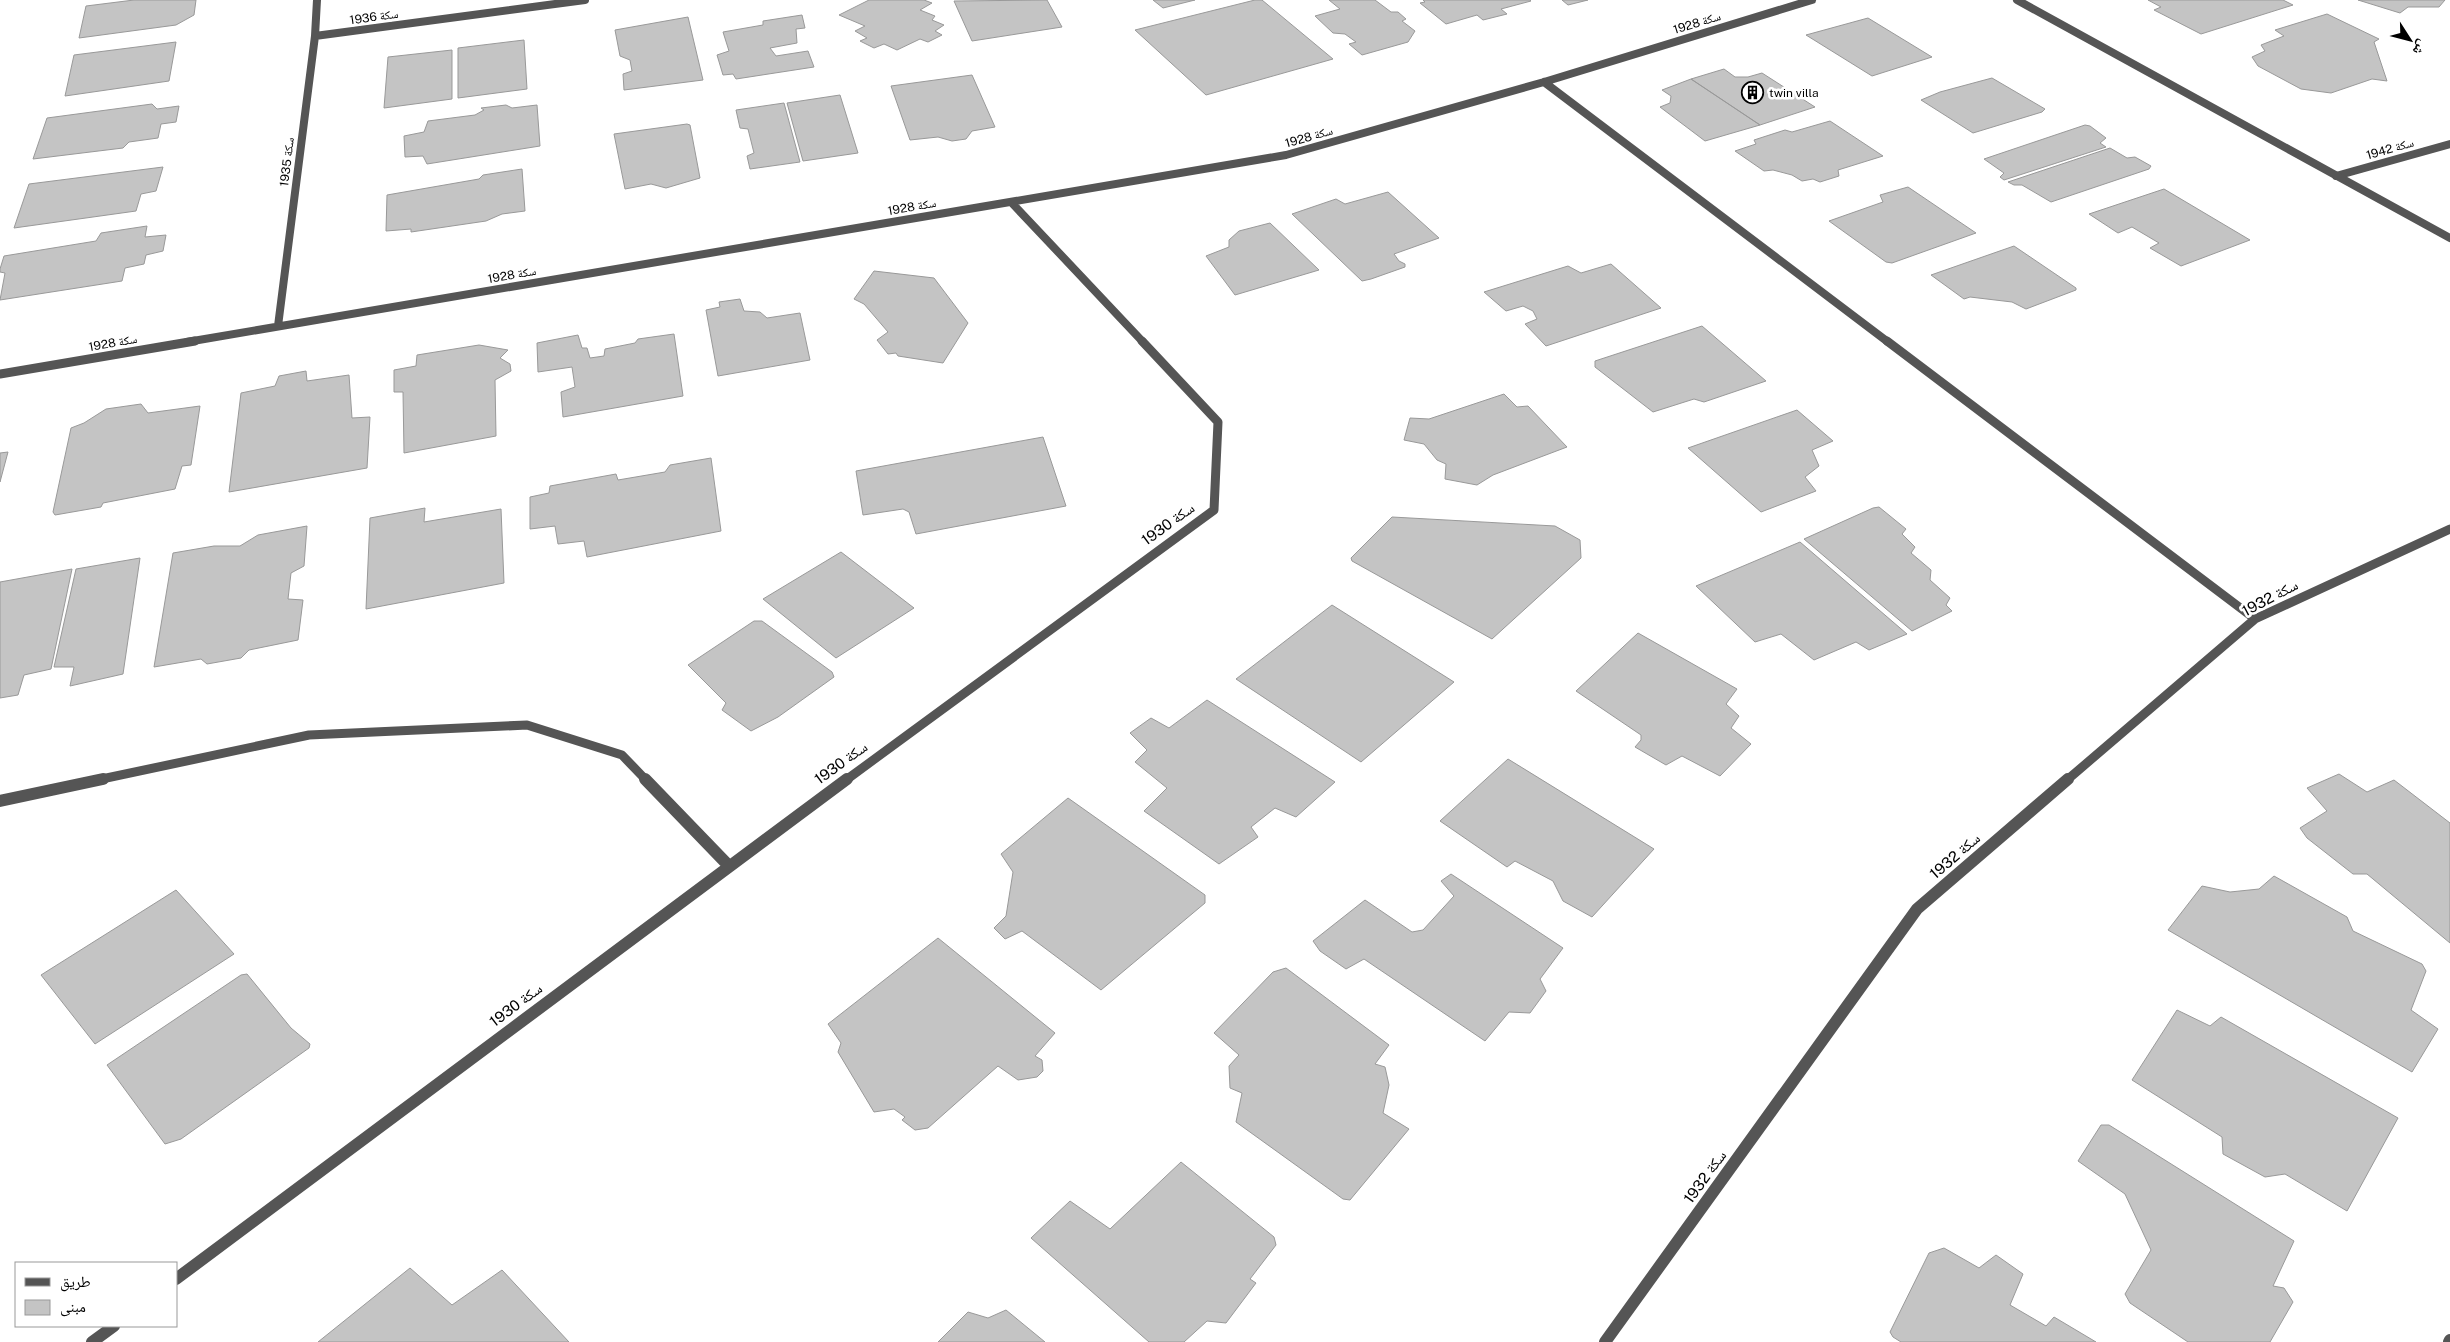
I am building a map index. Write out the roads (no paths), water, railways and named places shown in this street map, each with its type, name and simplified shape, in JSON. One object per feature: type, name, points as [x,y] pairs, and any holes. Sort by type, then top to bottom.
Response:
[{"type":"street","name":"سكة 1935","points":[[278,326],[315,36],[317,0]]},
{"type":"street","name":"سكة 1936","points":[[315,36],[585,0]]},
{"type":"street","name":"سكة 1928","points":[[0,374],[1286,156],[1544,82],[1812,0]]},
{"type":"street","points":[[2017,0],[2450,238]]},
{"type":"street","points":[[1544,82],[2255,620]]},
{"type":"street","name":"سكة 1942","points":[[2336,176],[2450,144]]},
{"type":"street","name":"سكة 1930","points":[[178,1278],[729,866],[1214,510],[1218,422],[1011,202]]},
{"type":"street","name":"سكة 1932","points":[[1605,1342],[1917,909],[2255,620],[2450,529]]},
{"type":"street","points":[[0,801],[309,735],[527,724],[622,755],[729,866]]},
{"type":"street","points":[[92,1342],[113,1327]]},
{"type":"place","name":"twin villa","points":[[1753,93]]}]
